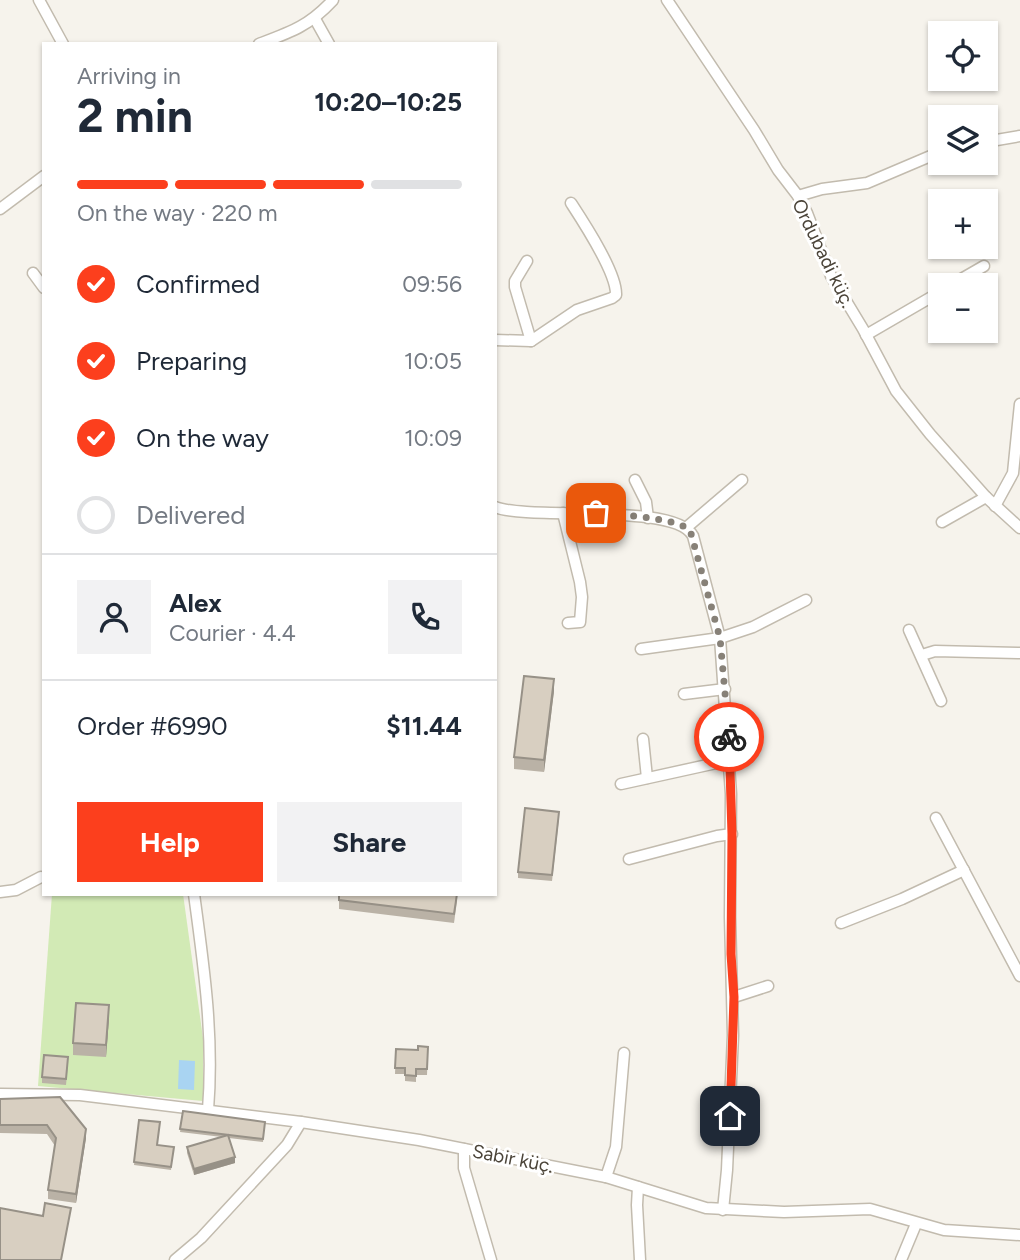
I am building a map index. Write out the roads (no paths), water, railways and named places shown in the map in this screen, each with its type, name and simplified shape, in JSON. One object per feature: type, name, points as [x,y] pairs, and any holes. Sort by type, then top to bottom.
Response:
[{"type":"street","points":[[39,0],[62,42]]},
{"type":"street","points":[[265,42],[298,30],[315,19],[333,0]]},
{"type":"street","name":"Ordubadi küç.","points":[[667,0],[778,170],[798,196],[831,276],[866,335],[886,376],[909,409],[986,497],[1020,528]]},
{"type":"street","points":[[315,19],[328,42]]},
{"type":"street","points":[[998,140],[1020,136]]},
{"type":"street","points":[[798,196],[822,189],[867,183],[928,157]]},
{"type":"street","points":[[0,209],[42,178]]},
{"type":"street","points":[[497,340],[531,341],[577,310],[616,295],[615,282],[571,203]]},
{"type":"street","points":[[527,261],[515,281],[515,286],[531,341]]},
{"type":"street","points":[[972,273],[985,266]]},
{"type":"street","points":[[33,273],[42,285]]},
{"type":"street","points":[[866,335],[928,299]]},
{"type":"street","points":[[995,506],[1013,473],[1020,404]]},
{"type":"street","points":[[635,480],[646,502],[648,518]]},
{"type":"street","points":[[687,527],[742,481]]},
{"type":"street","points":[[942,522],[986,497]]},
{"type":"street","points":[[497,507],[514,511],[648,518],[687,527],[693,536],[720,638],[730,760],[730,917],[734,997],[728,1157],[723,1210]]},
{"type":"street","points":[[563,513],[582,597],[580,622],[568,623]]},
{"type":"street","points":[[641,649],[720,638],[753,627],[806,600]]},
{"type":"street","points":[[909,630],[941,701]]},
{"type":"street","points":[[922,655],[936,650],[1020,653]]},
{"type":"street","points":[[684,694],[725,689]]},
{"type":"street","points":[[643,739],[647,778]]},
{"type":"street","points":[[621,784],[730,760]]},
{"type":"street","points":[[936,818],[1020,976]]},
{"type":"street","points":[[629,859],[717,835],[732,834]]},
{"type":"street","points":[[841,923],[964,870]]},
{"type":"street","points":[[0,892],[16,890],[41,877]]},
{"type":"street","points":[[194,896],[211,1021],[208,1111]]},
{"type":"street","points":[[734,997],[768,986]]},
{"type":"street","points":[[606,1177],[616,1147],[624,1053]]},
{"type":"street","name":"Sabir küç.","points":[[0,1094],[64,1094],[301,1122],[464,1149],[606,1177],[694,1206],[784,1212],[870,1209],[944,1230],[1020,1235]]},
{"type":"street","points":[[175,1260],[201,1238],[287,1144],[301,1122]]},
{"type":"street","points":[[464,1149],[464,1168],[491,1260]]},
{"type":"street","points":[[638,1187],[640,1260]]},
{"type":"street","points":[[901,1260],[916,1224]]},
{"type":"water","points":[[179,1060],[195,1061],[194,1090],[178,1089]]}]
